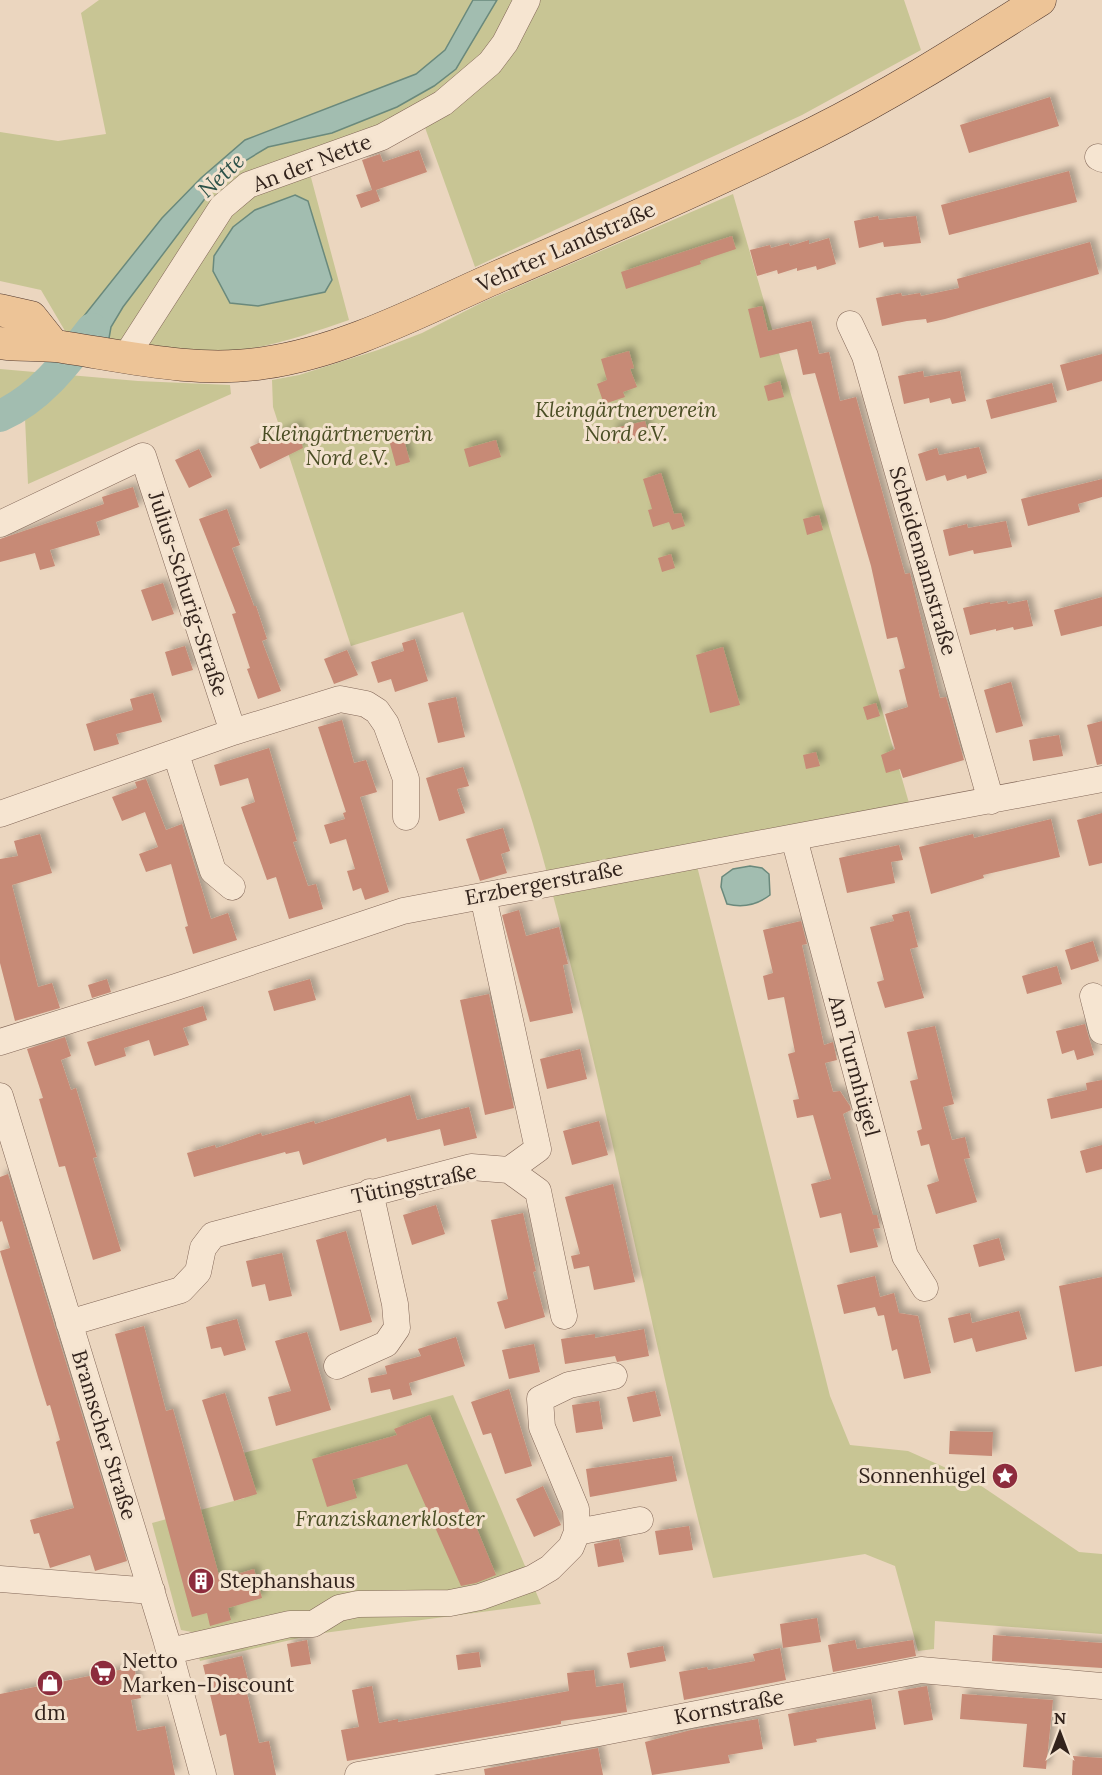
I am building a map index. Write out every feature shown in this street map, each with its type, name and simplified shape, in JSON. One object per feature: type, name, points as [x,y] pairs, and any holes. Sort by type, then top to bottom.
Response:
[{"type":"main road","name":"Vehrter Landstraße","points":[[0,343],[57,347],[114,356],[216,366],[264,363],[328,347],[371,332],[578,243],[817,131],[908,82],[1041,0]]},
{"type":"main road","points":[[0,309],[31,316],[57,347]]},
{"type":"street","name":"An der Nette","points":[[114,356],[130,350],[222,207],[248,185],[382,137],[443,103],[490,63],[505,43],[527,0]]},
{"type":"street","name":"Scheidemannstraße","points":[[850,324],[865,356],[991,801]]},
{"type":"street","name":"Julius-Schurig-Straße","points":[[0,524],[143,456],[233,732]]},
{"type":"street","points":[[0,814],[176,754],[233,732],[328,701],[351,699],[377,711],[386,724],[406,779],[406,817]]},
{"type":"street","points":[[176,754],[213,871],[232,887]]},
{"type":"street","name":"Erzbergerstraße","points":[[0,1042],[176,987],[403,911],[1102,779]]},
{"type":"street","name":"Am Turmhügel","points":[[794,838],[905,1256],[925,1288]]},
{"type":"street","points":[[483,896],[538,1149],[509,1170],[538,1191],[564,1316]]},
{"type":"street","points":[[1093,996],[1102,1031]]},
{"type":"street","name":"Bramscher Straße","points":[[0,1096],[170,1651],[203,1775]]},
{"type":"street","name":"Tütingstraße","points":[[69,1323],[181,1290],[198,1272],[203,1248],[213,1235],[471,1167],[509,1170]]},
{"type":"street","points":[[337,1366],[386,1344],[397,1328],[395,1304],[370,1192]]},
{"type":"street","points":[[170,1651],[290,1624],[313,1624],[339,1608],[357,1604],[450,1603],[480,1597],[533,1578],[550,1568],[571,1547],[578,1532],[576,1509],[542,1427],[540,1400],[568,1385],[614,1376]]},
{"type":"street","points":[[578,1532],[640,1521]]},
{"type":"street","points":[[0,1579],[152,1591]]},
{"type":"street","name":"Kornstraße","points":[[358,1775],[599,1733],[921,1670],[1102,1686]]},
{"type":"green space","points":[[99,0],[904,0],[921,50],[802,115],[475,267],[423,122],[309,170],[349,320],[260,347],[225,351],[180,351],[68,336],[41,290],[0,281],[0,132],[58,141],[106,134],[81,13]]},
{"type":"green space","points":[[733,194],[909,803],[696,862],[830,1396],[850,1445],[908,1451],[971,1479],[1079,1552],[1102,1554],[1102,1634],[935,1621],[934,1649],[918,1651],[895,1566],[865,1554],[713,1578],[691,1492],[593,1057],[550,884],[520,781],[463,612],[351,646],[273,407],[272,380],[299,375],[378,350],[422,333],[485,301]]},
{"type":"green space","points":[[0,369],[138,381],[230,385],[231,394],[28,484],[25,418],[0,430]]},
{"type":"green space","name":"Franziskanerkloster","points":[[453,1395],[541,1604],[316,1634],[200,1661],[192,1632],[181,1630],[152,1523],[245,1498],[233,1456]]},
{"type":"water","points":[[473,0],[497,0],[456,69],[434,86],[397,107],[332,133],[268,147],[235,167],[216,184],[123,307],[111,327],[108,344],[68,336],[162,218],[201,178],[245,140],[416,74],[445,50]]},
{"type":"water","points":[[295,195],[308,201],[332,280],[325,292],[258,306],[230,303],[213,271],[214,256],[233,227],[255,210]]},
{"type":"water","points":[[39,373],[71,377],[45,399],[0,426],[0,407],[17,395]]},
{"type":"water","points":[[750,866],[762,868],[769,874],[770,895],[750,905],[727,904],[721,887],[722,877],[733,869]]},
{"type":"building","points":[[1050,97],[1059,126],[969,153],[960,125]]},
{"type":"building","points":[[419,150],[427,172],[376,190],[380,201],[361,208],[356,195],[372,190],[362,160],[380,154],[383,162]]},
{"type":"building","points":[[1069,171],[1077,202],[949,235],[941,205]]},
{"type":"building","points":[[878,216],[879,220],[916,216],[921,243],[884,247],[883,242],[859,248],[854,221]]},
{"type":"building","points":[[732,236],[736,249],[700,261],[701,264],[626,289],[621,272]]},
{"type":"building","points":[[829,238],[836,264],[817,270],[816,266],[797,271],[797,268],[778,274],[777,270],[757,276],[750,250],[789,243],[790,246],[809,240],[809,244]]},
{"type":"building","points":[[1090,242],[1099,274],[945,319],[927,323],[926,319],[907,321],[882,326],[876,298],[901,293],[902,296],[920,293],[921,296],[959,288],[957,279]]},
{"type":"building","points":[[762,306],[768,331],[811,321],[819,354],[829,352],[840,401],[856,397],[905,574],[910,573],[940,698],[946,697],[964,760],[903,778],[900,769],[886,773],[881,755],[895,749],[885,714],[908,707],[899,670],[905,668],[897,637],[887,639],[871,566],[815,373],[803,375],[797,349],[760,358],[748,309]]},
{"type":"building","points":[[629,351],[634,368],[630,369],[637,387],[623,392],[625,397],[604,404],[597,384],[607,380],[601,359]]},
{"type":"building","points":[[1102,354],[1102,381],[1067,391],[1060,365]]},
{"type":"building","points":[[923,371],[924,377],[960,371],[966,401],[952,404],[950,398],[930,403],[929,398],[904,404],[898,376]]},
{"type":"building","points":[[780,381],[784,397],[768,401],[764,386]]},
{"type":"building","points":[[1052,383],[1057,402],[991,419],[986,400]]},
{"type":"building","points":[[645,421],[649,435],[615,444],[611,429]]},
{"type":"building","points":[[297,425],[303,448],[260,469],[250,447]]},
{"type":"building","points":[[403,436],[410,462],[396,466],[389,440]]},
{"type":"building","points":[[496,440],[501,457],[469,467],[464,449]]},
{"type":"building","points":[[979,447],[987,473],[967,479],[966,475],[947,481],[945,475],[926,481],[918,454],[937,448],[939,455]]},
{"type":"building","points":[[199,449],[212,477],[189,488],[175,460]]},
{"type":"building","points":[[661,473],[674,514],[681,513],[685,526],[672,530],[669,522],[653,527],[648,510],[652,509],[643,479]]},
{"type":"building","points":[[1102,479],[1102,497],[1078,504],[1080,512],[1028,526],[1021,499]]},
{"type":"building","points":[[133,487],[139,507],[96,522],[100,535],[50,550],[55,566],[40,570],[35,553],[0,562],[0,539],[104,504],[102,497]]},
{"type":"building","points":[[227,509],[240,545],[232,548],[254,606],[256,606],[267,639],[262,641],[281,691],[258,699],[232,614],[236,613],[199,519]]},
{"type":"building","points":[[819,515],[823,530],[807,535],[803,519]]},
{"type":"building","points":[[1006,521],[1012,547],[974,554],[973,550],[949,556],[943,530],[967,524],[968,528]]},
{"type":"building","points":[[671,554],[675,568],[662,572],[658,558]]},
{"type":"building","points":[[163,583],[174,614],[152,621],[141,590]]},
{"type":"building","points":[[1102,597],[1102,626],[1061,636],[1054,610]]},
{"type":"building","points":[[1027,600],[1033,626],[1014,630],[1013,627],[996,631],[996,629],[970,635],[963,608],[990,602],[990,604],[1007,601],[1008,604]]},
{"type":"building","points":[[415,639],[428,681],[395,692],[391,679],[378,683],[371,662],[404,651],[402,643]]},
{"type":"building","points":[[185,646],[193,670],[172,676],[165,652]]},
{"type":"building","points":[[723,647],[740,705],[710,713],[696,655]]},
{"type":"building","points":[[347,650],[358,675],[334,684],[324,659]]},
{"type":"building","points":[[1011,682],[1023,726],[996,733],[984,690]]},
{"type":"building","points":[[153,693],[162,722],[116,734],[119,744],[94,751],[86,724],[133,710],[130,699]]},
{"type":"building","points":[[456,697],[465,737],[438,743],[428,703]]},
{"type":"building","points":[[876,703],[880,716],[867,720],[863,707]]},
{"type":"building","points":[[342,720],[354,763],[366,760],[377,792],[360,797],[389,892],[365,900],[361,888],[353,891],[347,871],[355,869],[346,839],[330,844],[324,825],[345,819],[343,813],[346,812],[318,727]]},
{"type":"building","points":[[1102,721],[1102,764],[1097,765],[1087,725]]},
{"type":"building","points":[[1059,735],[1063,756],[1033,761],[1029,740]]},
{"type":"building","points":[[269,748],[297,841],[293,842],[308,886],[316,884],[323,909],[289,919],[276,877],[267,880],[241,807],[255,802],[248,778],[220,786],[214,765]]},
{"type":"building","points":[[816,752],[820,766],[806,769],[803,755]]},
{"type":"building","points":[[463,767],[469,786],[457,789],[465,813],[439,821],[426,778]]},
{"type":"building","points":[[146,779],[166,830],[182,824],[211,919],[228,913],[237,940],[193,954],[171,864],[146,872],[139,854],[158,847],[145,812],[122,821],[112,797],[137,788],[135,782]]},
{"type":"building","points":[[1102,813],[1102,863],[1089,866],[1077,820]]},
{"type":"building","points":[[1051,819],[1060,857],[983,875],[984,878],[931,894],[919,847],[973,834],[974,838]]},
{"type":"building","points":[[503,828],[510,851],[501,854],[507,873],[480,881],[466,839]]},
{"type":"building","points":[[40,834],[52,873],[12,885],[38,987],[52,983],[60,1008],[15,1021],[0,963],[0,859],[18,856],[14,841]]},
{"type":"building","points":[[899,845],[903,860],[891,862],[895,883],[847,893],[839,858]]},
{"type":"building","points":[[519,910],[526,936],[559,927],[568,964],[563,965],[573,1013],[530,1022],[502,915]]},
{"type":"building","points":[[909,911],[918,947],[910,949],[924,998],[885,1008],[877,982],[884,980],[870,927],[894,921],[892,915]]},
{"type":"building","points":[[801,921],[807,944],[802,945],[824,1045],[833,1042],[837,1060],[825,1063],[833,1092],[840,1091],[850,1106],[851,1110],[843,1114],[873,1215],[877,1215],[880,1228],[873,1229],[878,1247],[850,1253],[841,1213],[820,1218],[811,1184],[831,1179],[813,1115],[797,1118],[793,1100],[799,1099],[788,1054],[795,1052],[784,997],[768,1000],[763,976],[773,973],[763,930]]},
{"type":"building","points":[[1093,941],[1099,961],[1071,970],[1065,950]]},
{"type":"building","points":[[1057,966],[1062,984],[1027,994],[1022,976]]},
{"type":"building","points":[[107,979],[111,992],[92,998],[88,985]]},
{"type":"building","points":[[310,979],[316,1000],[274,1011],[268,991]]},
{"type":"building","points":[[489,994],[514,1108],[485,1115],[460,1000]]},
{"type":"building","points":[[203,1006],[207,1020],[183,1028],[189,1045],[154,1056],[149,1040],[124,1048],[126,1056],[95,1066],[87,1042]]},
{"type":"building","points":[[1085,1024],[1094,1055],[1077,1060],[1074,1050],[1062,1054],[1056,1031]]},
{"type":"building","points":[[935,1026],[954,1104],[943,1107],[952,1140],[965,1137],[970,1158],[964,1159],[977,1202],[936,1214],[927,1185],[939,1181],[929,1144],[921,1146],[917,1131],[922,1129],[910,1081],[918,1079],[907,1032]]},
{"type":"building","points":[[65,1037],[71,1056],[61,1060],[71,1090],[76,1088],[97,1157],[93,1158],[121,1251],[93,1260],[65,1166],[59,1167],[39,1099],[43,1098],[27,1049]]},
{"type":"building","points":[[580,1049],[587,1079],[547,1089],[540,1059]]},
{"type":"building","points":[[1102,1080],[1102,1108],[1051,1119],[1047,1099],[1087,1090],[1086,1083]]},
{"type":"building","points":[[410,1095],[417,1120],[469,1107],[477,1138],[444,1146],[440,1129],[387,1142],[386,1138],[303,1165],[299,1151],[286,1154],[285,1152],[194,1177],[187,1153],[215,1145],[216,1148],[261,1133],[262,1136],[314,1121],[315,1124]]},
{"type":"building","points":[[599,1121],[608,1155],[572,1165],[563,1131]]},
{"type":"building","points":[[1102,1145],[1102,1169],[1086,1173],[1080,1151]]},
{"type":"building","points":[[8,1174],[127,1561],[95,1571],[90,1555],[50,1568],[39,1533],[34,1534],[30,1520],[74,1508],[56,1442],[60,1440],[50,1405],[47,1406],[0,1251],[10,1248],[2,1221],[0,1222],[0,1177]]},
{"type":"building","points":[[613,1184],[635,1282],[594,1290],[589,1266],[574,1269],[571,1256],[580,1254],[565,1197]]},
{"type":"building","points":[[436,1205],[445,1234],[412,1245],[403,1215]]},
{"type":"building","points":[[523,1213],[536,1271],[533,1272],[545,1317],[505,1329],[497,1302],[508,1299],[491,1220]]},
{"type":"building","points":[[346,1231],[372,1322],[340,1331],[316,1240]]},
{"type":"building","points":[[999,1238],[1005,1260],[979,1267],[973,1245]]},
{"type":"building","points":[[282,1253],[292,1296],[269,1301],[265,1284],[252,1287],[246,1261]]},
{"type":"building","points":[[875,1276],[880,1297],[894,1293],[899,1313],[918,1316],[931,1373],[904,1379],[897,1349],[892,1351],[884,1315],[878,1316],[875,1307],[844,1314],[837,1285]]},
{"type":"building","points":[[1102,1277],[1102,1366],[1075,1372],[1059,1286]]},
{"type":"building","points":[[1019,1311],[1027,1339],[976,1352],[972,1338],[954,1343],[948,1318],[970,1313],[972,1323]]},
{"type":"building","points":[[237,1319],[246,1350],[224,1356],[221,1347],[211,1349],[206,1327]]},
{"type":"building","points":[[144,1326],[166,1411],[173,1409],[220,1579],[254,1569],[262,1598],[228,1608],[231,1620],[210,1626],[207,1613],[192,1617],[115,1334]]},
{"type":"building","points":[[644,1329],[649,1356],[617,1362],[615,1356],[565,1364],[561,1339],[595,1334],[595,1338]]},
{"type":"building","points":[[307,1332],[331,1410],[276,1426],[268,1397],[291,1391],[275,1341]]},
{"type":"building","points":[[456,1337],[465,1366],[409,1383],[412,1395],[393,1400],[390,1389],[371,1393],[368,1378],[387,1374],[385,1366],[421,1356],[418,1349]]},
{"type":"building","points":[[534,1344],[540,1372],[509,1379],[502,1350]]},
{"type":"building","points":[[509,1389],[532,1466],[505,1474],[491,1433],[483,1435],[471,1402]]},
{"type":"building","points":[[655,1391],[661,1416],[633,1422],[627,1397]]},
{"type":"building","points":[[225,1393],[257,1494],[234,1501],[202,1400]]},
{"type":"building","points":[[599,1401],[603,1429],[576,1433],[572,1405]]},
{"type":"building","points":[[430,1415],[496,1575],[476,1583],[461,1586],[407,1464],[352,1480],[357,1498],[327,1507],[312,1459],[397,1435],[394,1429]]},
{"type":"building","points":[[950,1431],[993,1432],[992,1456],[949,1454]]},
{"type":"building","points":[[672,1456],[677,1481],[590,1497],[586,1469]]},
{"type":"building","points":[[543,1486],[561,1525],[534,1537],[516,1499]]},
{"type":"building","points":[[689,1526],[693,1550],[659,1555],[655,1531]]},
{"type":"building","points":[[619,1539],[624,1562],[598,1567],[594,1544]]},
{"type":"building","points":[[817,1618],[821,1642],[783,1648],[780,1624]]},
{"type":"building","points":[[993,1635],[1102,1643],[1102,1668],[992,1661]]},
{"type":"building","points":[[307,1640],[311,1664],[291,1667],[287,1644]]},
{"type":"building","points":[[855,1640],[857,1649],[913,1640],[916,1656],[833,1672],[828,1645]]},
{"type":"building","points":[[663,1646],[666,1661],[630,1668],[627,1653]]},
{"type":"building","points":[[780,1648],[786,1680],[684,1700],[679,1672],[707,1667],[708,1670],[755,1661],[753,1654]]},
{"type":"building","points":[[479,1652],[481,1667],[458,1670],[456,1655]]},
{"type":"building","points":[[242,1656],[250,1688],[246,1689],[259,1743],[269,1741],[276,1775],[234,1775],[226,1734],[220,1736],[203,1665]]},
{"type":"building","points":[[134,1667],[141,1698],[131,1700],[137,1731],[165,1726],[175,1775],[0,1775],[0,1694]]},
{"type":"building","points":[[594,1670],[596,1687],[623,1683],[627,1712],[561,1721],[561,1724],[347,1761],[341,1730],[359,1727],[352,1690],[372,1686],[379,1723],[398,1719],[398,1722],[569,1691],[567,1673]]},
{"type":"building","points":[[927,1686],[933,1720],[904,1725],[898,1691]]},
{"type":"building","points":[[962,1694],[1053,1700],[1046,1769],[1023,1767],[1027,1724],[960,1719]]},
{"type":"building","points":[[871,1699],[876,1729],[816,1739],[817,1742],[794,1746],[788,1714]]},
{"type":"building","points":[[758,1719],[763,1749],[728,1755],[730,1763],[652,1775],[645,1742],[691,1730]]},
{"type":"building","points":[[598,1748],[603,1775],[485,1775],[484,1769]]},
{"type":"building","points":[[1073,1756],[1102,1758],[1102,1775],[1072,1775]]},
{"type":"waterway","name":"Nette","points":[[0,416],[28,400],[40,390],[62,367],[92,329]]},
{"type":"place","name":"Sonnenhügel","points":[[1005,1476]]},
{"type":"place","name":"Stephanshaus","points":[[201,1581]]},
{"type":"place","name":"Netto Marken-Discount","points":[[103,1673]]},
{"type":"place","name":"dm","points":[[50,1683]]},
{"type":"park label","name":"Kleingärtnerverein Nord e.V.","points":[[626,422]]},
{"type":"park label","name":"Kleingärtnerverin Nord e.V.","points":[[347,446]]}]
